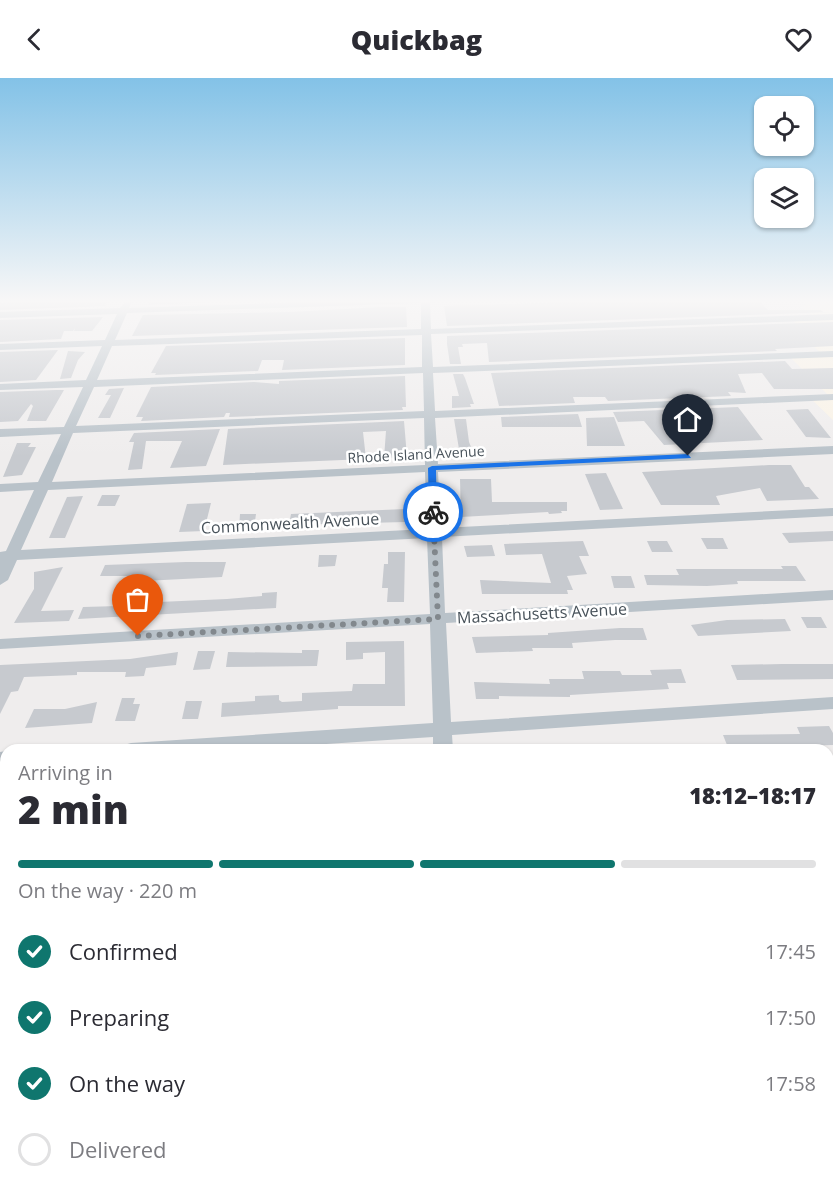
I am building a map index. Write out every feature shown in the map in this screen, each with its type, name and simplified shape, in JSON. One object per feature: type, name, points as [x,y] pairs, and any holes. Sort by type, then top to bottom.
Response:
[{"type":"street","points":[[0,580],[6,556],[43,486],[105,352]]},
{"type":"street","points":[[428,352],[443,744]]},
{"type":"street","points":[[0,387],[833,354]]},
{"type":"street","points":[[0,433],[833,398]]},
{"type":"street","name":"Rhode Island Avenue","points":[[0,488],[833,450]]},
{"type":"street","name":"Commonwealth Avenue","points":[[6,556],[833,512]]},
{"type":"street","name":"Massachusetts Avenue","points":[[0,644],[833,595]]},
{"type":"street","points":[[220,744],[833,703]]},
{"type":"shaded area","points":[[833,352],[833,420],[809,397],[828,395],[790,357]]},
{"type":"building","points":[[0,352],[56,352],[36,380],[0,382]]},
{"type":"building","points":[[68,352],[85,352],[78,360],[71,378],[60,379]]},
{"type":"building","points":[[163,352],[405,352],[405,365],[282,370],[284,360],[262,360],[258,371],[155,375],[156,373],[151,373]]},
{"type":"building","points":[[448,352],[459,352],[461,364],[450,364]]},
{"type":"building","points":[[488,352],[749,352],[489,362]]},
{"type":"building","points":[[785,361],[792,369],[833,368],[833,389],[774,389],[762,373],[738,374],[746,393],[728,392],[731,396],[608,401],[605,397],[573,397],[575,403],[499,406],[491,373]]},
{"type":"building","points":[[453,374],[463,374],[474,404],[470,404],[471,407],[452,408],[452,396],[459,396]]},
{"type":"building","points":[[405,376],[406,407],[402,407],[403,410],[229,417],[230,413],[226,413],[224,417],[141,421],[143,417],[136,417],[151,387],[254,382],[279,384],[279,381]]},
{"type":"building","points":[[124,388],[110,418],[98,418],[111,395],[105,395],[109,389]]},
{"type":"building","points":[[64,390],[46,421],[27,421],[33,406],[31,404],[18,421],[0,422],[0,392]]},
{"type":"building","points":[[738,407],[763,440],[664,445],[644,421],[618,422],[613,412]]},
{"type":"building","points":[[808,409],[831,438],[806,437],[786,410]]},
{"type":"building","points":[[578,414],[582,427],[502,427],[501,417]]},
{"type":"building","points":[[614,417],[625,446],[587,446],[586,418]]},
{"type":"building","points":[[454,419],[466,419],[469,442],[474,454],[460,455]]},
{"type":"building","points":[[404,421],[407,457],[384,458],[386,431],[363,432],[366,459],[223,465],[228,429]]},
{"type":"building","points":[[220,429],[206,466],[170,468],[182,441],[146,441],[142,469],[128,470],[134,442],[129,442],[134,433]]},
{"type":"building","points":[[17,443],[31,443],[28,447],[36,447],[22,475],[3,477]]},
{"type":"building","points":[[791,465],[805,487],[809,487],[819,499],[767,501],[760,488],[716,496],[720,505],[661,505],[642,472]]},
{"type":"building","points":[[606,473],[623,509],[600,510],[585,474]]},
{"type":"building","points":[[460,479],[491,479],[492,502],[567,502],[567,511],[549,514],[548,512],[461,517]]},
{"type":"building","points":[[102,495],[120,495],[115,506],[97,506]]},
{"type":"building","points":[[83,496],[65,538],[49,538],[67,497]]},
{"type":"building","points":[[211,503],[204,531],[179,532],[187,504]]},
{"type":"building","points":[[405,509],[405,522],[289,525],[291,514]]},
{"type":"building","points":[[240,514],[256,514],[254,528],[239,529]]},
{"type":"building","points":[[833,531],[833,541],[789,543],[782,533]]},
{"type":"building","points":[[701,538],[723,538],[728,549],[707,549]]},
{"type":"building","points":[[583,541],[589,556],[579,556],[587,574],[567,576],[573,590],[567,590],[568,594],[482,594],[480,580],[551,583],[542,554],[506,555],[504,544]]},
{"type":"building","points":[[647,541],[667,541],[673,552],[652,552]]},
{"type":"building","points":[[492,545],[495,556],[467,557],[464,546]]},
{"type":"building","points":[[388,552],[405,552],[404,602],[387,602],[388,588],[382,588],[384,564],[388,564]]},
{"type":"building","points":[[319,555],[337,555],[335,566],[318,567]]},
{"type":"building","points":[[226,562],[222,577],[144,581],[146,576],[100,576],[105,565]]},
{"type":"building","points":[[781,566],[796,566],[806,581],[737,581],[738,584],[707,586],[647,585],[644,575],[679,575],[676,569],[783,569]]},
{"type":"building","points":[[63,567],[41,611],[74,610],[69,621],[14,623],[34,589],[34,572]]},
{"type":"building","points":[[611,576],[631,576],[635,588],[614,588]]},
{"type":"building","points":[[277,592],[276,608],[78,619],[83,607],[119,606],[120,600],[137,599],[136,603],[227,599],[262,596],[262,593]]},
{"type":"building","points":[[801,617],[821,617],[827,628],[807,628]]},
{"type":"building","points":[[785,619],[791,631],[698,636],[691,625],[727,620]]},
{"type":"building","points":[[643,628],[647,640],[572,643],[573,648],[532,648],[533,651],[476,653],[472,637],[548,635],[548,633]]},
{"type":"building","points":[[404,641],[405,706],[338,706],[338,709],[221,717],[222,703],[255,701],[255,696],[279,695],[279,700],[282,702],[302,701],[302,693],[352,691],[353,684],[385,684],[385,652],[363,653],[363,659],[346,660],[346,642]]},
{"type":"building","points":[[302,650],[319,650],[317,666],[226,667],[228,652],[302,653]]},
{"type":"building","points":[[198,651],[215,651],[210,669],[193,670]]},
{"type":"building","points":[[178,652],[176,665],[146,668],[144,676],[125,677],[126,672],[77,672],[77,675],[24,677],[18,691],[11,692],[0,714],[0,665],[130,659]]},
{"type":"building","points":[[833,664],[833,679],[737,680],[731,665]]},
{"type":"building","points":[[681,669],[686,683],[667,683],[669,689],[570,695],[570,697],[499,696],[499,699],[476,699],[474,682],[550,684],[549,679],[584,679],[582,671],[620,671],[622,675],[652,675],[650,670]]},
{"type":"building","points":[[122,698],[135,698],[133,704],[140,704],[135,721],[115,721]]},
{"type":"building","points":[[186,701],[202,701],[198,719],[182,719]]},
{"type":"building","points":[[97,702],[92,723],[25,728],[34,709],[65,709]]},
{"type":"building","points":[[829,726],[833,733],[833,744],[727,744],[723,735],[800,734],[797,727]]},
{"type":"way so far","points":[[138,636],[438,619],[433,512]]},
{"type":"route","points":[[433,512],[432,468],[688,456]]}]
